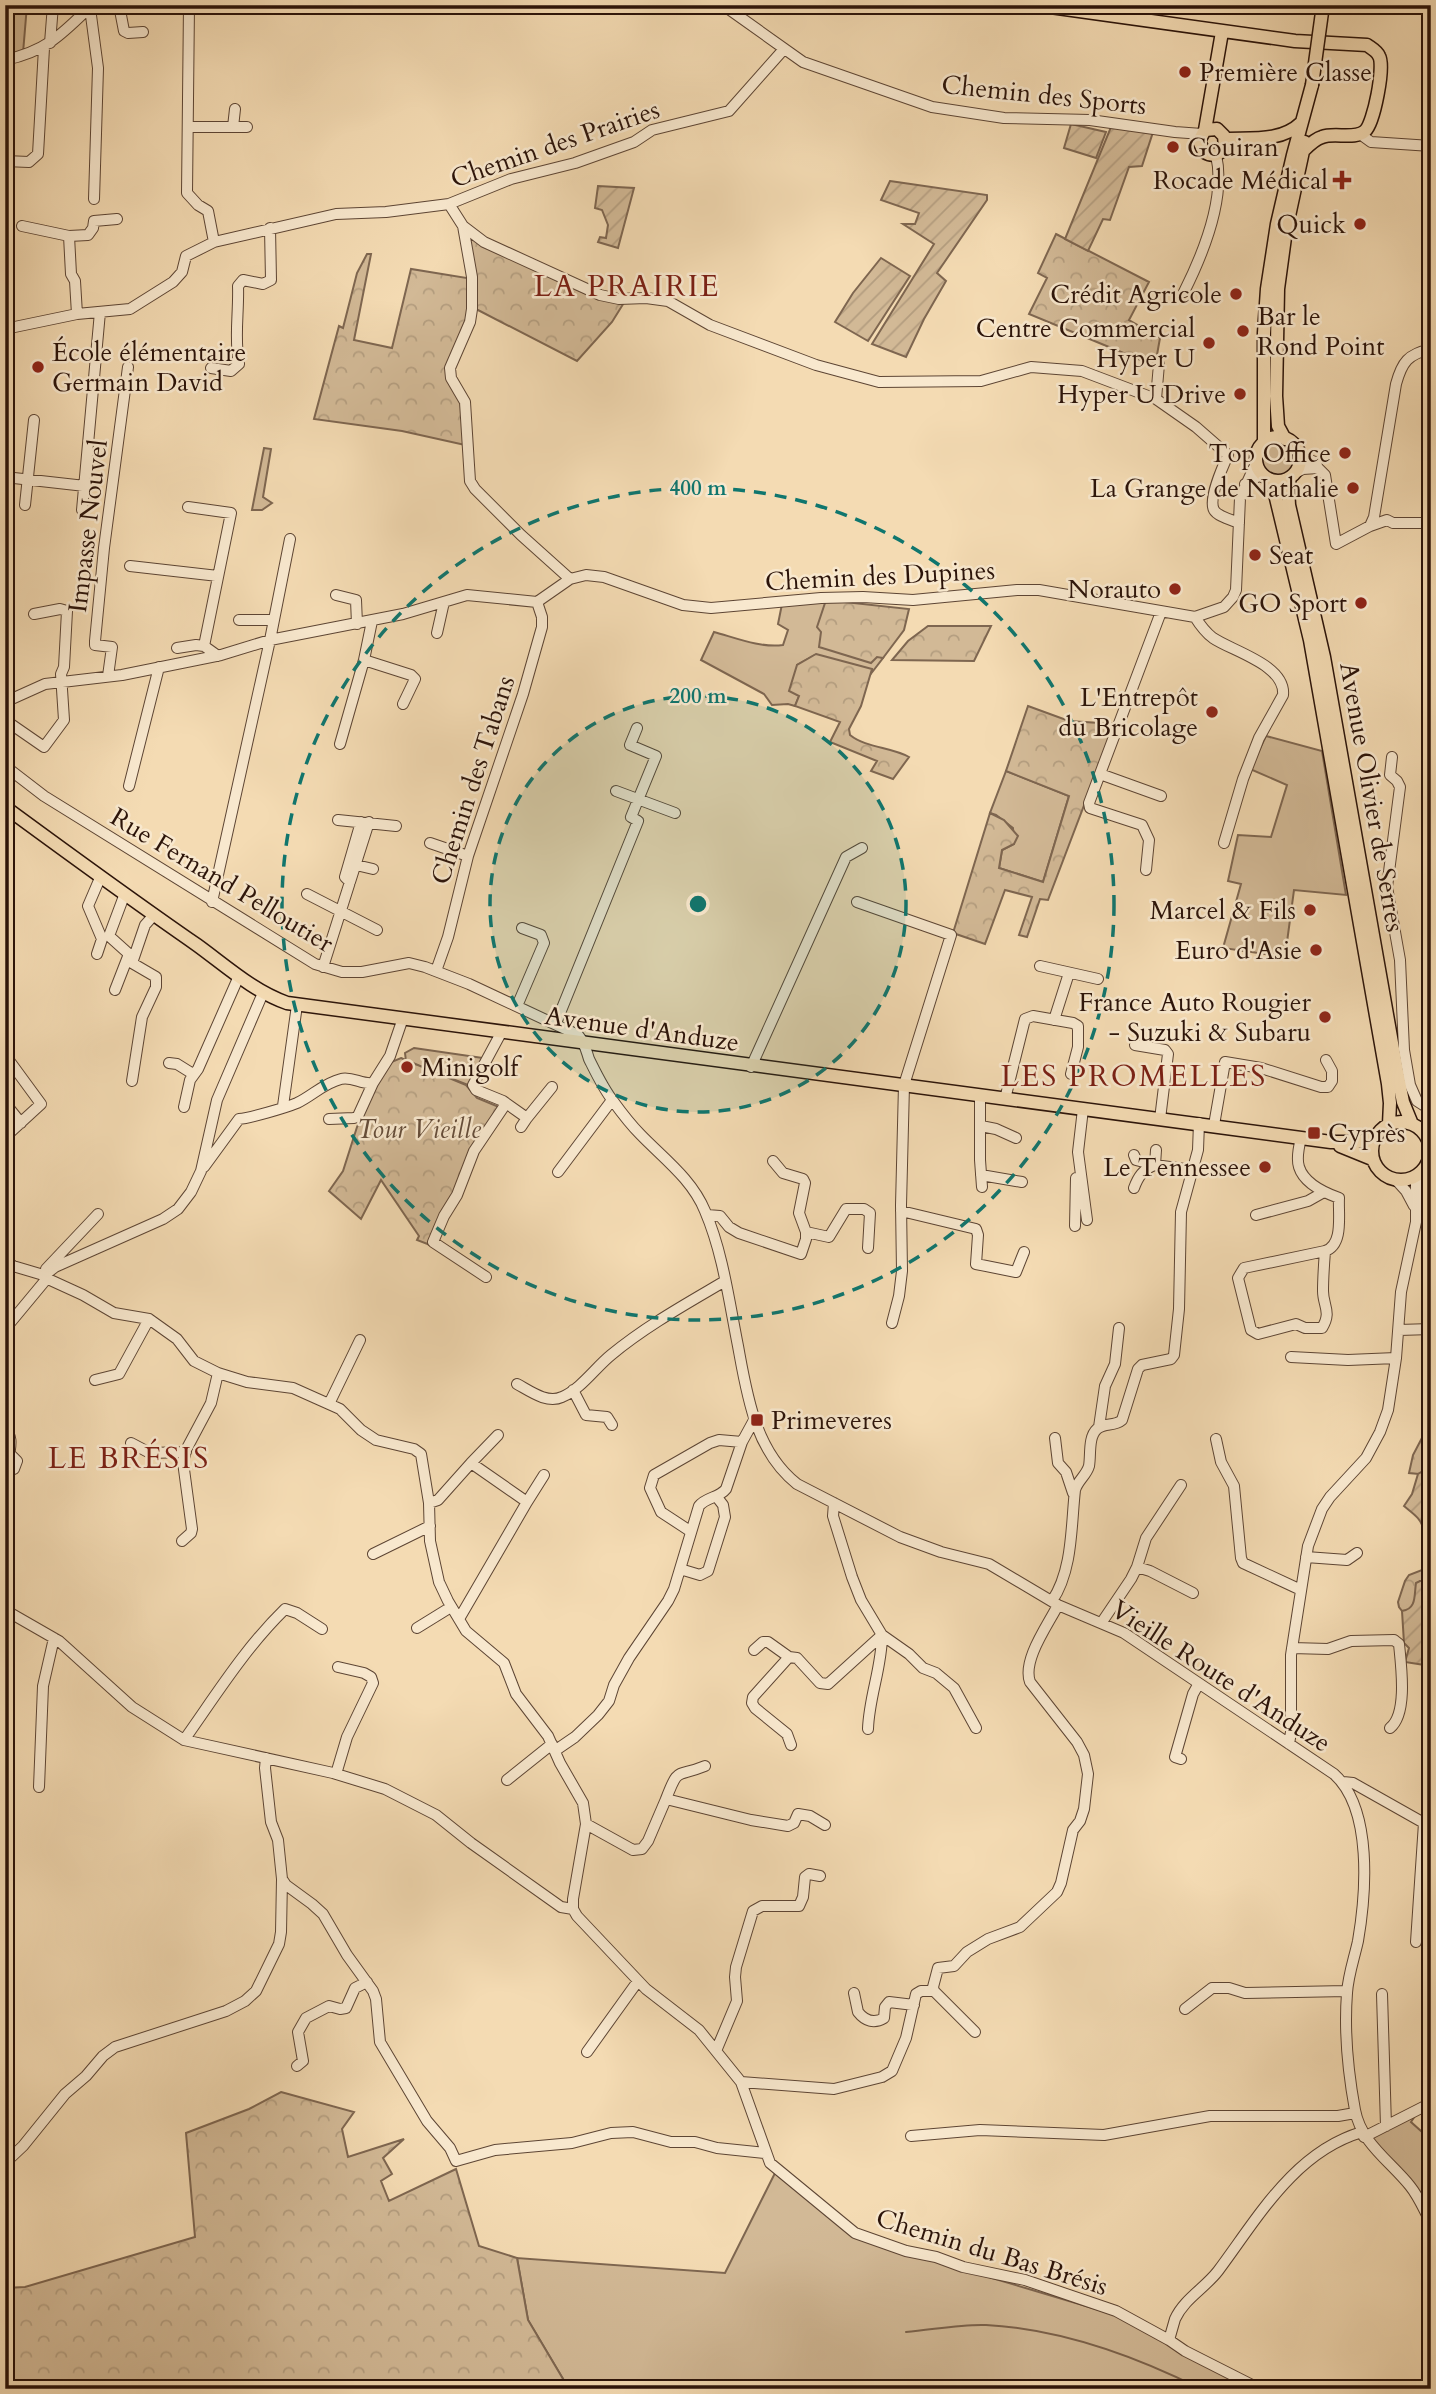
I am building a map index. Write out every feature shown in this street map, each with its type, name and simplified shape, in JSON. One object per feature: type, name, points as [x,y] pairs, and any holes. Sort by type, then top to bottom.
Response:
[{"type":"main road","points":[[1036,5],[1222,32],[1367,46],[1378,53],[1381,63],[1371,124],[1360,134],[1324,135],[1304,124]]},
{"type":"main road","points":[[1285,439],[1279,426],[1276,396],[1278,289],[1323,5]]},
{"type":"main road","points":[[1213,143],[1214,91],[1222,32]]},
{"type":"main road","points":[[1277,137],[1304,124]]},
{"type":"main road","points":[[1264,442],[1278,438],[1295,445],[1300,456],[1293,475],[1276,481],[1263,472],[1257,455],[1264,442],[1264,332],[1267,289],[1277,224],[1298,152],[1324,135]]},
{"type":"main road","points":[[1277,137],[1298,152]]},
{"type":"main road","name":"Chemin des Sports","points":[[1213,143],[1277,137]]},
{"type":"main road","name":"Avenue Olivier de Serres","points":[[1263,472],[1275,494],[1310,640],[1388,1084],[1389,1124]]},
{"type":"main road","name":"Avenue Olivier de Serres","points":[[1293,475],[1287,494],[1289,505],[1319,631],[1398,1077],[1412,1124]]},
{"type":"main road","name":"Avenue d'Anduze","points":[[5,807],[124,896],[264,993],[297,1005],[1331,1142],[1374,1139]]},
{"type":"main road","points":[[1389,1124],[1412,1124],[1428,1132],[1430,1151],[1423,1175],[1396,1180],[1381,1173],[1372,1159],[1374,1139],[1382,1128],[1389,1124]]},
{"type":"main road","name":"Avenue d'Anduze","points":[[1331,1142],[1372,1159]]},
{"type":"street","points":[[5,161],[29,162],[38,154],[53,5]]},
{"type":"street","points":[[119,5],[124,32],[143,32]]},
{"type":"street","points":[[189,5],[187,193],[208,211],[214,242]]},
{"type":"street","points":[[310,5],[323,5]]},
{"type":"street","name":"Chemin des Sports","points":[[723,5],[803,62],[932,107],[1004,118],[1090,120],[1175,132],[1213,143]]},
{"type":"street","points":[[5,60],[22,57],[47,46],[91,6]]},
{"type":"street","points":[[91,6],[98,68],[94,199]]},
{"type":"street","name":"Chemin des Prairies","points":[[5,329],[77,314],[130,309],[173,282],[182,272],[186,256],[214,242],[337,214],[386,212],[449,204],[510,179],[575,163],[634,142],[652,130],[729,111],[784,49]]},
{"type":"street","points":[[233,127],[235,109]]},
{"type":"street","points":[[188,127],[247,127]]},
{"type":"street","points":[[1360,134],[1371,142],[1431,146]]},
{"type":"street","points":[[1184,292],[1198,266],[1217,193],[1213,143]]},
{"type":"street","points":[[449,204],[463,226],[484,242],[600,295],[619,299],[646,298],[668,301],[710,325],[816,365],[879,382],[981,381],[1031,368],[1082,371],[1156,399],[1228,455],[1212,501],[1214,510],[1239,523]]},
{"type":"street","points":[[22,226],[69,236],[88,235],[93,228],[93,221],[117,219]]},
{"type":"street","points":[[5,702],[31,689],[61,682],[108,677],[218,656],[270,640],[372,621],[467,596],[537,602],[570,579],[521,535],[470,481],[465,401],[451,378],[450,368],[470,322],[472,309],[472,277],[463,226]]},
{"type":"street","points":[[211,368],[231,371],[239,364],[235,342],[239,309],[238,286],[243,281],[263,284],[271,280],[270,228]]},
{"type":"street","points":[[69,236],[77,314]]},
{"type":"street","points":[[82,510],[100,312]]},
{"type":"street","points":[[1370,526],[1374,517],[1401,367],[1406,358],[1416,352],[1431,349]]},
{"type":"street","points":[[1156,399],[1159,364]]},
{"type":"street","name":"Impasse Nouvel","points":[[108,677],[112,648],[99,647],[95,640],[104,548],[128,367]]},
{"type":"street","points":[[25,505],[34,420]]},
{"type":"street","points":[[1300,456],[1315,462],[1325,475],[1336,544],[1387,520],[1393,523],[1431,523]]},
{"type":"street","points":[[1293,475],[1303,469],[1318,468]]},
{"type":"street","points":[[1224,843],[1247,769],[1283,690],[1282,685],[1262,662],[1211,637],[1195,617],[1224,607],[1233,597],[1236,590],[1240,506],[1245,484],[1263,472]]},
{"type":"street","points":[[5,477],[85,486]]},
{"type":"street","points":[[1224,516],[1233,513],[1240,506]]},
{"type":"street","points":[[188,507],[231,513],[204,646]]},
{"type":"street","points":[[212,902],[290,539]]},
{"type":"street","points":[[130,566],[218,576]]},
{"type":"street","name":"Chemin des Dupines","points":[[570,579],[594,575],[683,605],[711,608],[821,598],[913,600],[1017,590],[1061,593],[1195,617]]},
{"type":"street","points":[[336,595],[356,600],[357,624]]},
{"type":"street","points":[[437,633],[444,602]]},
{"type":"street","name":"Chemin des Tabans","points":[[436,971],[448,937],[468,856],[523,694],[542,627],[537,602]]},
{"type":"street","points":[[5,720],[44,747],[64,720],[61,674],[64,667],[66,611],[60,608],[34,614]]},
{"type":"street","points":[[1146,870],[1149,840],[1142,824],[1090,808],[1088,803],[1161,612]]},
{"type":"street","points":[[239,620],[273,620]]},
{"type":"street","points":[[340,744],[372,621]]},
{"type":"street","points":[[177,648],[204,646],[218,656]]},
{"type":"street","points":[[364,660],[411,675],[415,679],[403,704]]},
{"type":"street","points":[[129,786],[159,667]]},
{"type":"street","points":[[556,1023],[638,821],[631,817],[656,756],[630,745],[637,728]]},
{"type":"street","points":[[1392,757],[1390,775],[1397,781],[1399,788],[1387,887],[1400,961],[1404,1050],[1413,1094],[1422,1105],[1431,1110]]},
{"type":"street","name":"Rue Fernand Pelloutier","points":[[5,766],[44,796],[212,902],[323,967],[342,972],[362,972],[409,963],[436,971],[556,1023],[578,1035],[585,1043]]},
{"type":"street","points":[[1100,774],[1161,796]]},
{"type":"street","points":[[617,791],[675,813]]},
{"type":"street","points":[[338,820],[396,826]]},
{"type":"street","points":[[323,967],[356,865],[365,822]]},
{"type":"street","points":[[350,882],[345,877],[365,822]]},
{"type":"street","points":[[430,843],[468,856]]},
{"type":"street","points":[[751,1066],[846,857],[862,848]]},
{"type":"street","points":[[356,865],[373,869]]},
{"type":"street","points":[[97,954],[102,939],[88,906],[100,878]]},
{"type":"street","points":[[307,894],[377,930]]},
{"type":"street","points":[[115,990],[129,954],[109,936],[124,896]]},
{"type":"street","points":[[857,902],[951,935],[904,1085],[902,1272],[892,1323]]},
{"type":"street","points":[[132,1081],[142,1017],[157,984],[156,977],[132,963],[145,925],[153,916]]},
{"type":"street","points":[[517,1006],[544,943],[541,935],[522,928]]},
{"type":"street","points":[[1040,966],[1098,979]]},
{"type":"street","points":[[1054,1020],[1069,973]]},
{"type":"street","points":[[184,1107],[193,1074],[198,1069],[239,976]]},
{"type":"street","points":[[201,1171],[217,1100],[264,993]]},
{"type":"street","points":[[283,1106],[297,1005]]},
{"type":"street","points":[[1005,1099],[1025,1019],[1033,1016],[1077,1026],[1078,1047],[1071,1074]]},
{"type":"street","points":[[329,1119],[358,1116],[373,1083],[390,1056],[403,1018]]},
{"type":"street","points":[[501,1033],[473,1085],[476,1090],[503,1101],[524,1122],[552,1087]]},
{"type":"street","name":"Vieille Route d'Anduze","points":[[585,1043],[593,1066],[612,1100],[637,1131],[686,1179],[707,1215],[718,1245],[754,1420],[774,1459],[788,1477],[797,1485],[900,1537],[942,1552],[989,1564],[1055,1603],[1124,1633],[1343,1782],[1360,1828],[1364,1871],[1362,1917],[1347,1991],[1348,2051],[1356,2113],[1363,2135],[1410,2186],[1431,2223]]},
{"type":"street","points":[[1135,1045],[1165,1050],[1168,1054],[1160,1119]]},
{"type":"street","points":[[5,1137],[41,1104],[8,1059]]},
{"type":"street","points":[[1214,1125],[1225,1062],[1261,1068],[1328,1087],[1332,1081],[1332,1071],[1326,1060]]},
{"type":"street","points":[[169,1063],[177,1064],[193,1074]]},
{"type":"street","points":[[44,1276],[55,1267],[163,1219],[178,1209],[191,1192],[201,1171],[239,1119],[252,1118],[261,1112],[298,1102],[312,1092],[341,1079],[373,1083]]},
{"type":"street","points":[[980,1096],[982,1187]]},
{"type":"street","points":[[558,1172],[612,1100]]},
{"type":"street","points":[[486,1277],[433,1242],[457,1195],[474,1151],[505,1105],[503,1101]]},
{"type":"street","points":[[5,1103],[21,1123]]},
{"type":"street","points":[[1083,1109],[1078,1152],[1087,1220]]},
{"type":"street","points":[[934,1991],[938,1968],[954,1966],[967,1952],[988,1939],[1020,1927],[1057,1892],[1073,1830],[1084,1809],[1088,1774],[1084,1755],[1077,1742],[1030,1682],[1027,1674],[1030,1659],[1055,1603],[1065,1571],[1074,1497],[1078,1481],[1085,1476],[1088,1468],[1092,1434],[1099,1427],[1117,1424],[1122,1420],[1138,1369],[1142,1365],[1171,1359],[1174,1355],[1179,1309],[1180,1222],[1198,1150],[1199,1123]]},
{"type":"street","points":[[981,1126],[1016,1138]]},
{"type":"street","points":[[1301,1138],[1298,1166],[1305,1177],[1324,1192],[1339,1198],[1337,1242],[1332,1249],[1325,1251],[1244,1268],[1238,1279],[1251,1330],[1258,1334],[1296,1324],[1305,1328],[1322,1328],[1326,1321],[1327,1307],[1323,1295],[1325,1251]]},
{"type":"street","points":[[1154,1166],[1156,1150]]},
{"type":"street","points":[[1134,1155],[1136,1160],[1154,1166],[1192,1170]]},
{"type":"street","points":[[707,1215],[720,1216],[729,1227],[739,1233],[801,1254],[806,1232],[799,1213],[803,1179],[783,1173],[773,1161]]},
{"type":"street","points":[[1134,1188],[1141,1174],[1154,1166]]},
{"type":"street","points":[[1075,1226],[1075,1181],[1079,1168]]},
{"type":"street","points":[[981,1175],[1022,1182]]},
{"type":"street","points":[[1289,1744],[1292,1647],[1310,1536],[1330,1497],[1366,1458],[1388,1410],[1396,1358],[1401,1292],[1423,1175]]},
{"type":"street","points":[[1396,1180],[1409,1195],[1415,1209]]},
{"type":"street","points":[[1256,1215],[1308,1201],[1324,1192]]},
{"type":"street","points":[[806,1232],[830,1237],[846,1209],[864,1209],[870,1213],[868,1248]]},
{"type":"street","points":[[901,1212],[976,1229],[976,1264],[1016,1272],[1024,1252]]},
{"type":"street","points":[[5,1329],[44,1276],[98,1214]]},
{"type":"street","points":[[5,1259],[13,1266],[44,1276],[114,1313],[149,1319],[177,1339],[194,1361],[218,1373],[247,1382],[293,1388],[340,1409],[361,1430],[376,1440],[414,1449],[421,1454],[429,1503],[430,1541],[439,1582],[466,1631],[504,1663],[516,1694],[554,1747],[583,1803],[586,1824],[575,1879],[573,1909],[561,1907],[436,1815],[385,1789],[336,1774],[184,1740],[132,1707],[54,1638],[5,1610]]},
{"type":"street","points":[[517,1384],[548,1399],[561,1398],[641,1331],[724,1281]]},
{"type":"street","points":[[95,1380],[119,1374],[149,1319]]},
{"type":"street","points":[[1099,1427],[1105,1386],[1115,1364],[1119,1328]]},
{"type":"street","points":[[1399,1330],[1431,1329]]},
{"type":"street","points":[[329,1404],[360,1340]]},
{"type":"street","points":[[1291,1357],[1348,1360],[1396,1358]]},
{"type":"street","points":[[182,1541],[192,1529],[183,1462],[211,1403],[218,1373]]},
{"type":"street","points":[[573,1390],[586,1415],[607,1417],[612,1425]]},
{"type":"street","points":[[507,1780],[554,1747],[575,1737],[608,1701],[629,1658],[668,1601],[699,1506],[726,1489],[742,1442],[754,1420]]},
{"type":"street","points":[[5,1429],[11,1439],[10,1454]]},
{"type":"street","points":[[429,1503],[438,1500],[498,1434]]},
{"type":"street","points":[[1055,1438],[1058,1464],[1066,1472],[1074,1497]]},
{"type":"street","points":[[1216,1439],[1221,1462],[1234,1486],[1243,1563],[1301,1591]]},
{"type":"street","points":[[690,1531],[661,1512],[650,1488],[654,1475],[709,1443],[719,1440],[742,1442]]},
{"type":"street","points":[[131,1443],[150,1453],[186,1452]]},
{"type":"street","points":[[471,1463],[527,1502]]},
{"type":"street","points":[[459,1619],[544,1475]]},
{"type":"street","points":[[1102,1622],[1131,1579],[1146,1538],[1181,1485]]},
{"type":"street","points":[[680,1569],[700,1575],[708,1572],[725,1517],[723,1506],[716,1496]]},
{"type":"street","points":[[834,1503],[833,1516],[852,1577],[861,1600],[882,1635],[909,1654],[923,1668],[936,1673],[954,1688],[976,1728]]},
{"type":"street","points":[[373,1554],[430,1526]]},
{"type":"street","points":[[1306,1557],[1347,1559],[1357,1553]]},
{"type":"street","points":[[1137,1567],[1193,1593]]},
{"type":"street","points":[[417,1628],[451,1607]]},
{"type":"street","points":[[184,1740],[240,1659],[285,1609],[297,1613],[322,1629]]},
{"type":"street","points":[[754,1650],[763,1642],[768,1642],[789,1657],[797,1658],[820,1683],[828,1684],[882,1635]]},
{"type":"street","points":[[868,1729],[869,1704],[878,1669],[882,1635]]},
{"type":"street","points":[[39,1787],[43,1686],[54,1638]]},
{"type":"street","points":[[1292,1647],[1328,1649],[1348,1641],[1394,1640],[1399,1644],[1401,1704],[1396,1720],[1390,1728]]},
{"type":"street","points":[[789,1657],[753,1697],[752,1703],[787,1734],[790,1745]]},
{"type":"street","points":[[336,1774],[347,1737],[373,1683],[372,1677],[364,1673],[338,1667]]},
{"type":"street","points":[[1181,1759],[1175,1757],[1198,1685]]},
{"type":"street","points":[[5,2163],[23,2146],[65,2094],[115,2047],[191,2020],[226,2011],[256,1991],[279,1944],[281,1932],[282,1879],[278,1840],[271,1822],[266,1758]]},
{"type":"street","points":[[586,1824],[626,1848],[642,1849],[648,1841],[674,1778],[681,1772],[705,1766]]},
{"type":"street","points":[[1343,1782],[1353,1783],[1427,1825],[1416,1942]]},
{"type":"street","points":[[666,1799],[751,1820],[788,1826],[794,1823],[798,1814],[803,1814],[825,1825]]},
{"type":"street","points":[[716,2051],[737,2001],[734,1978],[753,1911],[762,1906],[799,1906],[805,1877],[809,1874],[820,1876]]},
{"type":"street","points":[[282,1879],[323,1914],[347,1955],[367,1982],[376,1999],[380,2042],[427,2121],[450,2148],[456,2161],[495,2150],[572,2143],[611,2133],[634,2132],[671,2142],[695,2142],[718,2148],[765,2153]]},
{"type":"street","name":"Chemin du Bas Brésis","points":[[573,1909],[638,1981],[699,2030],[741,2082],[770,2162],[855,2233],[905,2251],[1025,2280],[1103,2306],[1259,2389]]},
{"type":"street","points":[[587,2052],[638,1981]]},
{"type":"street","points":[[297,2066],[303,2061],[298,2032],[306,2018],[329,2006],[346,2008],[355,1988],[367,1982]]},
{"type":"street","points":[[1185,2010],[1212,1988],[1229,1988],[1245,1993],[1347,1991]]},
{"type":"street","points":[[741,2082],[834,2089],[881,2077],[892,2071],[906,2038],[916,1994],[921,1991],[934,1991],[975,2032]]},
{"type":"street","points":[[854,1993],[858,2012],[871,2021],[884,2018],[885,2007],[889,2002],[914,2004]]},
{"type":"street","points":[[1382,1994],[1386,2126]]},
{"type":"street","points":[[1169,2340],[1176,2318],[1184,2306],[1215,2274],[1243,2233],[1288,2179],[1324,2148],[1386,2126],[1431,2103]]},
{"type":"street","points":[[911,2136],[981,2130],[1104,2135],[1210,2116],[1338,2116],[1356,2113]]},
{"type":"green space","points":[[5,5],[27,5],[23,53],[5,56]]},
{"type":"green space","points":[[1071,124],[1106,132],[1096,158],[1064,148]]},
{"type":"green space","points":[[1111,127],[1153,132],[1142,166],[1129,167],[1110,220],[1103,219],[1088,251],[1065,239]]},
{"type":"green space","points":[[890,181],[987,195],[987,200],[937,273],[946,281],[906,357],[872,344],[934,244],[903,224],[915,224],[919,213],[881,200]]},
{"type":"green space","points":[[598,186],[634,188],[618,248],[598,242],[600,237],[606,238],[608,225],[602,210],[595,208]]},
{"type":"green space","points":[[467,233],[589,295],[625,301],[612,322],[577,361],[476,309]]},
{"type":"green space","points":[[1056,234],[1149,282],[1129,320],[1160,338],[1155,366],[1029,314],[1047,278],[1038,273]]},
{"type":"green space","points":[[367,254],[371,254],[354,340],[392,348],[411,269],[467,278],[470,309],[448,364],[463,409],[465,445],[402,431],[314,419],[339,326],[343,328],[357,273]]},
{"type":"green space","points":[[881,258],[910,276],[868,341],[835,322],[853,293]]},
{"type":"green space","points":[[1279,443],[1291,448],[1296,460],[1291,472],[1279,477],[1267,472],[1262,460],[1267,448]]},
{"type":"green space","points":[[264,448],[271,449],[263,497],[272,503],[262,510],[252,510]]},
{"type":"green space","points":[[826,600],[821,638],[883,658],[870,675],[872,670],[815,655],[797,665],[799,696],[795,706],[772,705],[764,694],[701,660],[714,632],[757,644],[783,645],[788,630],[778,624],[782,604]]},
{"type":"green space","points":[[826,600],[909,609],[904,630],[883,658],[877,657],[871,663],[819,647],[821,632],[817,627]]},
{"type":"green space","points":[[928,626],[991,626],[974,661],[892,660],[908,641]]},
{"type":"green space","points":[[816,654],[872,669],[861,706],[849,729],[850,735],[863,743],[909,757],[893,779],[871,771],[877,761],[830,742],[840,722],[795,706],[799,696],[789,691],[797,665]]},
{"type":"green space","points":[[1028,706],[1069,721],[1115,724],[1048,900],[1040,899],[1027,937],[1019,935],[1032,897],[1005,890],[985,944],[953,933],[990,813],[1004,820],[1018,836],[1014,844],[1002,850],[999,868],[1043,882],[1069,796],[1006,771]]},
{"type":"green space","points":[[1266,736],[1322,751],[1346,895],[1294,890],[1285,957],[1223,948],[1241,884],[1228,881],[1238,835],[1271,837],[1287,785],[1250,769]]},
{"type":"green space","points":[[1006,771],[1069,796],[1043,882],[999,868],[1002,850],[1014,844],[1013,828],[990,813]]},
{"type":"green space","points":[[414,1048],[483,1058],[468,1085],[406,1061],[405,1053]]},
{"type":"green space","name":"Tour Vieille","points":[[401,1058],[466,1085],[477,1098],[499,1107],[430,1245],[417,1240],[419,1236],[381,1180],[361,1219],[329,1191],[343,1171],[357,1127],[374,1089],[389,1063]]},
{"type":"green space","points":[[1423,1436],[1431,1438],[1431,1472],[1425,1470],[1419,1474],[1409,1473],[1413,1455]]},
{"type":"green space","points":[[1425,1470],[1431,1472],[1431,1546],[1426,1545],[1420,1521],[1404,1506],[1412,1494],[1418,1474]]},
{"type":"green space","points":[[1422,1570],[1431,1571],[1431,1581],[1420,1581],[1413,1607],[1402,1611],[1398,1602],[1405,1581],[1409,1575]]},
{"type":"green space","points":[[1431,1581],[1431,1666],[1405,1662],[1409,1648],[1404,1643],[1402,1611],[1412,1604],[1416,1583]]},
{"type":"green space","points":[[281,2092],[354,2112],[342,2129],[348,2157],[404,2139],[383,2158],[392,2174],[381,2181],[389,2201],[456,2169],[479,2246],[517,2258],[528,2320],[569,2389],[5,2389],[5,2288],[25,2287],[195,2237],[186,2133],[249,2109]]},
{"type":"green space","points":[[1415,2116],[1411,2122],[1431,2140],[1431,2214],[1370,2138]]},
{"type":"green space","points":[[775,2173],[849,2233],[1116,2315],[1258,2389],[569,2389],[528,2320],[517,2258],[725,2273]]},
{"type":"waterway","points":[[906,2332],[976,2325],[1042,2332],[1124,2355],[1201,2389]]},
{"type":"place","name":"Première Classe","points":[[1185,72]]},
{"type":"place","name":"Gouiran","points":[[1173,147]]},
{"type":"place","name":"Rocade Médical","points":[[1342,180]]},
{"type":"place","name":"Quick","points":[[1360,224]]},
{"type":"place","name":"Crédit Agricole","points":[[1236,294]]},
{"type":"place","name":"Bar le Rond Point","points":[[1243,331]]},
{"type":"place","name":"Centre Commercial Hyper U","points":[[1209,343]]},
{"type":"place","name":"École élémentaire Germain David","points":[[38,367]]},
{"type":"place","name":"Hyper U Drive","points":[[1240,394]]},
{"type":"place","name":"Top Office","points":[[1345,453]]},
{"type":"place","name":"La Grange de Nathalie","points":[[1353,488]]},
{"type":"place","name":"Seat","points":[[1255,555]]},
{"type":"place","name":"Norauto","points":[[1175,589]]},
{"type":"place","name":"GO Sport","points":[[1361,603]]},
{"type":"place","name":"L'Entrepôt du Bricolage","points":[[1212,712]]},
{"type":"place","name":"Marcel & Fils","points":[[1310,910]]},
{"type":"place","name":"Euro d'Asie","points":[[1316,950]]},
{"type":"place","name":"France Auto Rougier - Suzuki & Subaru","points":[[1325,1017]]},
{"type":"place","name":"Minigolf","points":[[407,1067]]},
{"type":"place","name":"Cyprès","points":[[1314,1133]]},
{"type":"place","name":"Le Tennessee","points":[[1265,1167]]},
{"type":"place","name":"Primeveres","points":[[757,1420]]},
{"type":"district","name":"LA PRAIRIE","points":[[627,286]]},
{"type":"district","name":"LES PROMELLES","points":[[1134,1076]]},
{"type":"district","name":"LE BRÉSIS","points":[[129,1458]]}]
